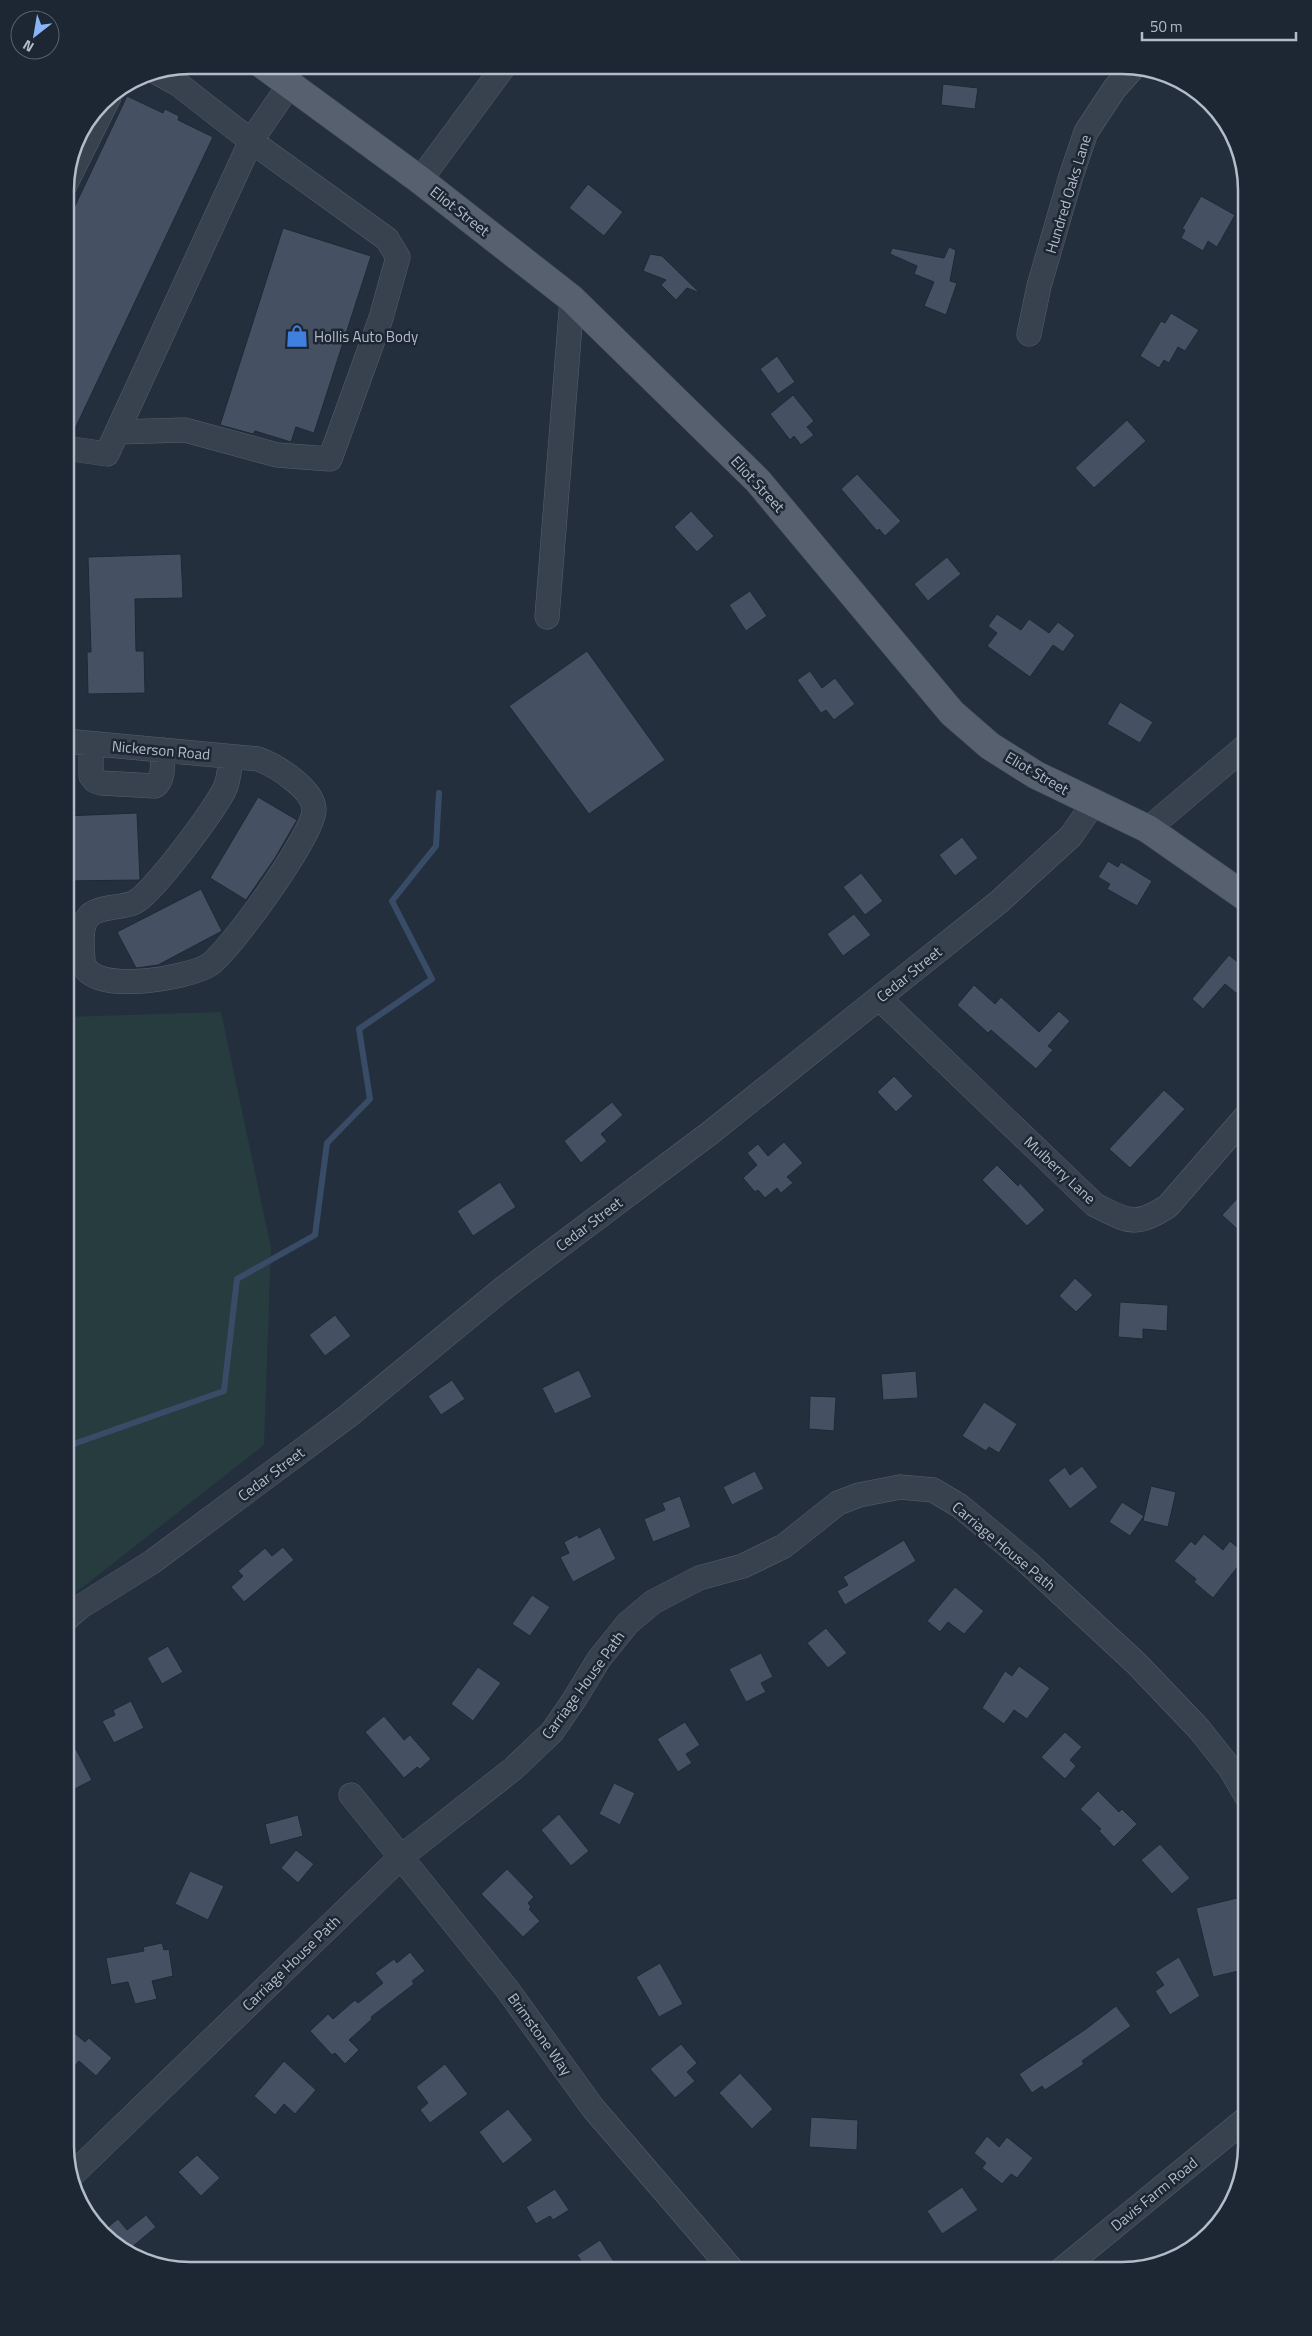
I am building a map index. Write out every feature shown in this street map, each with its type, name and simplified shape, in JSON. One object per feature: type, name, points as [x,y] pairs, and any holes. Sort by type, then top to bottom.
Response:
[{"type":"main road","name":"Eliot Street","points":[[276,74],[420,180],[572,300],[758,481],[952,713],[990,746],[1029,771],[1093,804],[1148,829],[1238,892]]},
{"type":"street","points":[[420,180],[498,74]]},
{"type":"street","name":"Hundred Oaks Lane","points":[[1029,334],[1039,286],[1071,176],[1086,132],[1115,88],[1128,74]]},
{"type":"street","points":[[116,432],[185,430],[277,455],[330,459],[381,318],[398,257],[388,239],[251,141],[178,84],[165,77]]},
{"type":"street","points":[[74,449],[107,454],[251,141],[290,84]]},
{"type":"street","points":[[78,159],[98,119]]},
{"type":"street","points":[[547,617],[572,300]]},
{"type":"street","name":"Nickerson Road","points":[[74,742],[258,759],[267,762],[300,785],[310,796],[314,811],[306,831],[258,910],[224,953],[198,972],[172,978],[139,981],[106,980],[89,974],[84,968],[84,928],[88,917],[97,912],[136,902],[147,892],[196,832],[218,800],[229,776],[231,757]]},
{"type":"street","points":[[91,744],[91,776],[95,781],[101,783],[155,786],[160,783],[163,750]]},
{"type":"street","points":[[1148,829],[1238,753]]},
{"type":"street","name":"Cedar Street","points":[[74,1612],[152,1562],[348,1416],[505,1288],[710,1133],[1000,901],[1071,836],[1093,804]]},
{"type":"street","name":"Mulberry Lane","points":[[880,998],[1095,1205],[1128,1221],[1152,1217],[1168,1206],[1238,1125]]},
{"type":"street","name":"Carriage House Path","points":[[76,2171],[401,1857],[512,1769],[552,1732],[599,1659],[628,1623],[653,1602],[699,1578],[743,1566],[784,1546],[838,1503],[859,1495],[900,1487],[933,1490],[960,1506],[1026,1561],[1137,1664],[1199,1729],[1230,1768],[1238,1782]]},
{"type":"street","name":"Brimstone Way","points":[[351,1795],[507,1989],[593,2108],[725,2262]]},
{"type":"street","name":"Davis Farm Road","points":[[1071,2262],[1238,2125]]},
{"type":"green space","points":[[221,1012],[271,1248],[264,1445],[74,1594],[74,1017]]},
{"type":"building","points":[[943,84],[978,88],[975,109],[941,105]]},
{"type":"building","points":[[127,96],[163,113],[165,109],[179,116],[178,120],[213,137],[74,431],[74,208]]},
{"type":"building","points":[[588,184],[623,212],[604,236],[569,208]]},
{"type":"building","points":[[1201,196],[1235,215],[1217,247],[1208,241],[1203,251],[1181,238],[1185,230],[1182,229]]},
{"type":"building","name":"Hollis Auto Body","points":[[283,228],[371,256],[314,433],[296,427],[291,442],[255,431],[253,434],[220,425]]},
{"type":"building","points":[[949,247],[956,250],[950,281],[957,283],[946,315],[924,306],[934,282],[914,274],[917,266],[890,254],[892,248],[944,258]]},
{"type":"building","points":[[650,254],[662,256],[700,293],[687,288],[676,300],[661,285],[666,280],[643,271]]},
{"type":"building","points":[[1171,313],[1199,330],[1185,351],[1178,347],[1169,363],[1164,360],[1159,368],[1140,356],[1161,321],[1165,323]]},
{"type":"building","points":[[777,356],[795,382],[778,394],[760,369]]},
{"type":"building","points":[[793,395],[814,421],[807,427],[814,435],[801,445],[794,436],[790,440],[770,414]]},
{"type":"building","points":[[1127,420],[1146,441],[1094,488],[1075,468]]},
{"type":"building","points":[[857,474],[901,521],[885,536],[879,529],[877,531],[841,489]]},
{"type":"building","points":[[691,511],[714,536],[697,552],[674,527]]},
{"type":"building","points":[[181,554],[183,598],[135,599],[136,651],[144,651],[145,693],[88,694],[87,652],[91,652],[88,557]]},
{"type":"building","points":[[947,557],[961,574],[928,601],[914,584]]},
{"type":"building","points":[[750,591],[767,616],[746,631],[729,605]]},
{"type":"building","points":[[997,614],[1021,630],[1029,619],[1049,633],[1058,622],[1075,635],[1063,652],[1053,645],[1030,677],[987,646],[997,633],[988,626]]},
{"type":"building","points":[[587,651],[665,760],[589,814],[509,706]]},
{"type":"building","points":[[810,671],[822,688],[835,678],[855,704],[834,720],[826,710],[821,713],[797,680]]},
{"type":"building","points":[[1120,702],[1153,722],[1140,743],[1107,724]]},
{"type":"building","points":[[258,797],[297,820],[275,858],[246,900],[210,878]]},
{"type":"building","points":[[137,813],[140,880],[74,881],[74,816]]},
{"type":"building","points":[[962,837],[978,858],[955,876],[939,855]]},
{"type":"building","points":[[1108,861],[1118,867],[1121,862],[1152,881],[1137,906],[1107,889],[1110,884],[1098,877]]},
{"type":"building","points":[[861,873],[883,901],[865,915],[843,887]]},
{"type":"building","points":[[201,889],[222,931],[158,965],[136,968],[117,932]]},
{"type":"building","points":[[854,914],[871,935],[843,956],[827,934]]},
{"type":"building","points":[[1229,955],[1238,962],[1238,995],[1225,984],[1203,1009],[1192,999]]},
{"type":"building","points":[[974,985],[995,1004],[1001,997],[1039,1032],[1059,1011],[1070,1021],[1048,1046],[1053,1050],[1036,1069],[991,1030],[988,1033],[957,1005]]},
{"type":"building","points":[[894,1076],[913,1096],[896,1112],[877,1092]]},
{"type":"building","points":[[1164,1090],[1185,1109],[1130,1168],[1109,1149]]},
{"type":"building","points":[[612,1102],[623,1115],[601,1134],[607,1141],[581,1163],[564,1141]]},
{"type":"building","points":[[784,1142],[803,1163],[787,1177],[793,1183],[781,1193],[777,1188],[765,1198],[758,1190],[755,1192],[743,1178],[757,1165],[747,1153],[758,1144],[768,1156]]},
{"type":"building","points":[[997,1165],[1018,1186],[1020,1183],[1045,1210],[1027,1226],[982,1180]]},
{"type":"building","points":[[500,1182],[516,1207],[473,1236],[457,1211]]},
{"type":"building","points":[[1238,1198],[1238,1230],[1222,1215]]},
{"type":"building","points":[[1075,1278],[1093,1295],[1076,1312],[1059,1296]]},
{"type":"building","points":[[1120,1302],[1168,1305],[1167,1331],[1143,1329],[1143,1339],[1118,1337]]},
{"type":"building","points":[[335,1315],[351,1336],[325,1356],[309,1335]]},
{"type":"building","points":[[579,1370],[592,1397],[555,1414],[542,1388]]},
{"type":"building","points":[[916,1371],[918,1398],[883,1400],[881,1374]]},
{"type":"building","points":[[452,1380],[465,1399],[441,1415],[428,1396]]},
{"type":"building","points":[[810,1396],[836,1397],[834,1431],[809,1429]]},
{"type":"building","points":[[984,1402],[1017,1424],[999,1453],[989,1447],[986,1451],[962,1436]]},
{"type":"building","points":[[1082,1466],[1098,1487],[1070,1509],[1048,1480],[1065,1467],[1070,1475]]},
{"type":"building","points":[[755,1471],[764,1489],[732,1505],[723,1487]]},
{"type":"building","points":[[1151,1486],[1176,1492],[1168,1527],[1143,1521]]},
{"type":"building","points":[[680,1496],[691,1527],[653,1542],[644,1519],[665,1510],[662,1503]]},
{"type":"building","points":[[1122,1502],[1144,1516],[1130,1536],[1109,1522]]},
{"type":"building","points":[[600,1527],[616,1559],[573,1582],[560,1557],[569,1553],[564,1542],[577,1535],[579,1538]]},
{"type":"building","points":[[1204,1534],[1223,1550],[1230,1541],[1238,1548],[1238,1566],[1213,1598],[1194,1582],[1196,1579],[1174,1561],[1191,1541],[1195,1545]]},
{"type":"building","points":[[904,1540],[916,1561],[845,1605],[837,1591],[848,1585],[843,1577]]},
{"type":"building","points":[[283,1547],[294,1560],[244,1602],[231,1587],[243,1576],[238,1571],[265,1548],[272,1556]]},
{"type":"building","points":[[955,1587],[984,1611],[964,1634],[948,1622],[940,1632],[927,1621]]},
{"type":"building","points":[[532,1595],[550,1607],[530,1636],[512,1624]]},
{"type":"building","points":[[826,1628],[847,1653],[828,1668],[807,1643]]},
{"type":"building","points":[[168,1646],[183,1672],[162,1684],[147,1658]]},
{"type":"building","points":[[761,1653],[773,1677],[761,1683],[766,1692],[746,1702],[729,1669]]},
{"type":"building","points":[[1019,1666],[1050,1688],[1027,1719],[1014,1710],[1004,1724],[982,1708],[1005,1671],[1012,1676]]},
{"type":"building","points":[[478,1667],[501,1683],[473,1721],[451,1704]]},
{"type":"building","points":[[131,1701],[144,1728],[114,1743],[102,1721],[115,1715],[113,1710]]},
{"type":"building","points":[[384,1716],[404,1740],[410,1735],[431,1759],[420,1769],[417,1767],[404,1778],[365,1732]]},
{"type":"building","points":[[685,1722],[700,1745],[686,1754],[692,1763],[678,1772],[657,1739]]},
{"type":"building","points":[[1065,1732],[1082,1747],[1070,1760],[1076,1766],[1065,1779],[1041,1757]]},
{"type":"building","points":[[74,1745],[92,1780],[74,1789]]},
{"type":"building","points":[[614,1783],[635,1793],[620,1825],[599,1814]]},
{"type":"building","points":[[1098,1791],[1119,1812],[1122,1809],[1137,1824],[1114,1847],[1099,1831],[1101,1829],[1080,1809]]},
{"type":"building","points":[[559,1814],[589,1851],[571,1866],[541,1830]]},
{"type":"building","points":[[298,1815],[303,1836],[270,1845],[265,1824]]},
{"type":"building","points":[[1160,1844],[1190,1878],[1172,1894],[1141,1860]]},
{"type":"building","points":[[296,1850],[314,1864],[298,1883],[281,1868]]},
{"type":"building","points":[[507,1869],[534,1897],[528,1903],[531,1907],[529,1909],[540,1921],[523,1937],[481,1894]]},
{"type":"building","points":[[190,1871],[224,1886],[208,1920],[175,1904]]},
{"type":"building","points":[[1237,1898],[1238,1971],[1213,1977],[1196,1908]]},
{"type":"building","points":[[162,1943],[164,1950],[169,1949],[173,1976],[152,1981],[157,1999],[135,2004],[128,1982],[111,1985],[106,1958],[144,1951],[143,1947]]},
{"type":"building","points":[[410,1952],[425,1971],[412,1981],[414,1984],[371,2017],[372,2019],[349,2040],[359,2050],[345,2064],[335,2053],[332,2055],[310,2031],[328,2014],[333,2019],[355,2000],[358,2003],[383,1983],[375,1973],[394,1959],[397,1963]]},
{"type":"building","points":[[1179,1957],[1200,1996],[1170,2015],[1155,1991],[1164,1985],[1155,1972]]},
{"type":"building","points":[[660,1963],[683,2004],[659,2017],[636,1977]]},
{"type":"building","points":[[1116,2006],[1131,2026],[1082,2061],[1084,2064],[1045,2090],[1042,2086],[1032,2093],[1019,2074],[1086,2029]]},
{"type":"building","points":[[74,2033],[85,2042],[89,2038],[112,2058],[96,2076],[79,2061],[74,2067]]},
{"type":"building","points":[[681,2044],[697,2063],[687,2072],[695,2081],[675,2098],[650,2069]]},
{"type":"building","points":[[284,2061],[316,2090],[295,2114],[284,2104],[275,2115],[254,2096]]},
{"type":"building","points":[[445,2064],[468,2094],[430,2123],[420,2110],[428,2103],[416,2087]]},
{"type":"building","points":[[740,2073],[773,2109],[752,2129],[719,2093]]},
{"type":"building","points":[[508,2109],[533,2140],[503,2164],[479,2132]]},
{"type":"building","points":[[811,2117],[858,2120],[857,2150],[809,2147]]},
{"type":"building","points":[[987,2136],[999,2147],[1007,2137],[1033,2158],[1017,2178],[1011,2174],[1002,2184],[982,2168],[986,2163],[974,2153]]},
{"type":"building","points":[[197,2155],[220,2178],[201,2196],[178,2172]]},
{"type":"building","points":[[962,2187],[978,2210],[942,2234],[927,2211]]},
{"type":"building","points":[[555,2189],[569,2210],[553,2220],[550,2216],[536,2224],[526,2207]]},
{"type":"building","points":[[146,2215],[156,2227],[132,2247],[107,2227],[118,2219],[127,2230]]},
{"type":"building","points":[[600,2240],[614,2262],[582,2262],[577,2255]]},
{"type":"waterway","points":[[74,1444],[224,1391],[237,1279],[315,1235],[327,1143],[370,1099],[359,1029],[432,979],[392,901],[436,846],[439,793]]},
{"type":"place","name":"Hollis Auto Body","points":[[297,336]]}]
